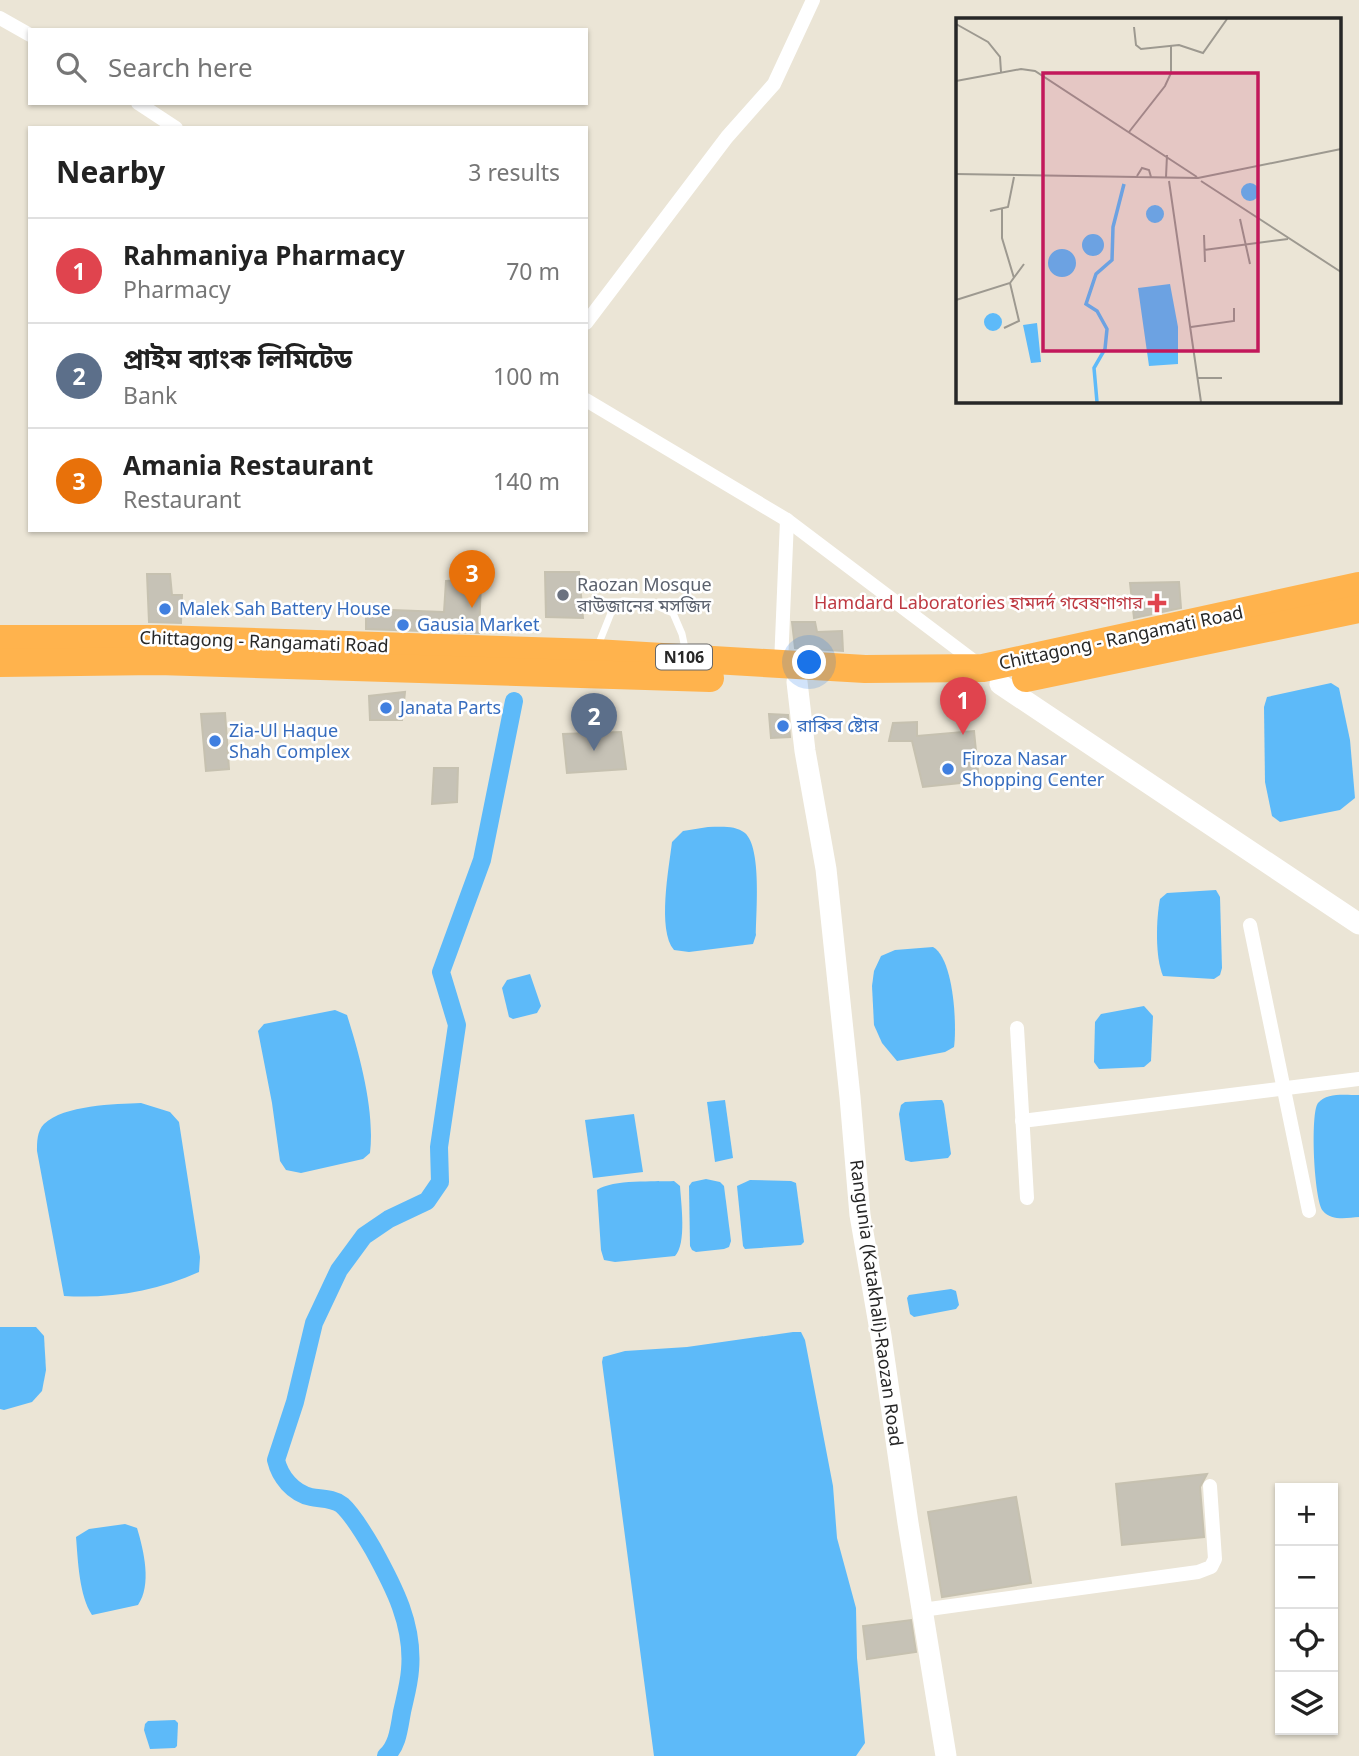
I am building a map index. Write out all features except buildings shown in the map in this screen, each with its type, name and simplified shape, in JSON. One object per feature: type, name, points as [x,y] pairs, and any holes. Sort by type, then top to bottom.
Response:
[{"type":"highway","name":"Chittagong - Rangamati Road","points":[[991,676],[1359,586]]},
{"type":"highway","name":"Chittagong - Rangamati Road","points":[[0,663],[158,662],[576,673],[789,673],[864,669],[991,676],[1359,609]]},
{"type":"highway","name":"Chittagong - Rangamati Road","points":[[0,639],[159,639],[595,653],[687,657],[789,673]]},
{"type":"main road","name":"Rangunia (Katakhali)-Raozan Road","points":[[789,673],[806,751],[826,869],[860,1215],[946,1756]]},
{"type":"main road","points":[[991,676],[1359,924]]},
{"type":"street","points":[[588,320],[727,137],[774,84],[813,0]]},
{"type":"street","points":[[0,18],[28,35]]},
{"type":"street","points":[[141,105],[173,126]]},
{"type":"street","points":[[588,401],[787,520],[991,676]]},
{"type":"street","points":[[787,520],[789,673]]},
{"type":"street","points":[[1250,925],[1309,1210]]},
{"type":"street","points":[[1017,1028],[1027,1198]]},
{"type":"street","points":[[1021,1121],[1359,1079]]},
{"type":"street","points":[[922,1610],[1198,1572],[1211,1567],[1215,1559],[1210,1486]]},
{"type":"lane","points":[[595,653],[611,613],[625,601],[650,603],[673,613],[682,634],[687,657]]},
{"type":"water","points":[[1331,683],[1339,688],[1350,740],[1355,798],[1340,810],[1280,822],[1272,816],[1265,782],[1264,707],[1267,697]]},
{"type":"water","points":[[708,827],[737,829],[745,833],[750,841],[757,881],[756,935],[753,944],[689,952],[674,950],[669,941],[665,914],[672,842],[683,831]]},
{"type":"water","points":[[1216,890],[1220,897],[1220,975],[1214,979],[1163,976],[1157,938],[1160,899],[1167,893]]},
{"type":"water","points":[[933,947],[940,954],[950,978],[955,1024],[954,1047],[945,1052],[897,1061],[882,1043],[874,1025],[874,971],[881,956],[895,950]]},
{"type":"water","points":[[530,974],[541,1006],[537,1013],[513,1019],[509,1017],[502,988],[507,980]]},
{"type":"water","points":[[1144,1006],[1153,1016],[1151,1061],[1144,1067],[1099,1069],[1094,1062],[1095,1022],[1101,1014]]},
{"type":"water","points":[[335,1010],[347,1015],[361,1066],[370,1119],[370,1153],[363,1159],[301,1173],[286,1170],[280,1161],[258,1031],[264,1024]]},
{"type":"water","points":[[1359,1095],[1359,1217],[1335,1218],[1323,1211],[1317,1191],[1314,1139],[1316,1110],[1318,1103],[1326,1097]]},
{"type":"water","points":[[725,1100],[733,1158],[715,1162],[707,1102]]},
{"type":"water","points":[[942,1100],[951,1154],[948,1158],[911,1162],[905,1160],[899,1114],[901,1105],[905,1102]]},
{"type":"water","points":[[141,1103],[170,1112],[179,1122],[200,1257],[199,1272],[150,1289],[99,1296],[64,1296],[37,1151],[40,1130],[53,1118],[77,1109]]},
{"type":"water","points":[[634,1114],[643,1172],[593,1178],[585,1120]]},
{"type":"water","points":[[706,1179],[720,1182],[724,1186],[731,1241],[729,1247],[724,1249],[696,1252],[690,1246],[689,1186],[692,1182]]},
{"type":"water","points":[[750,1180],[796,1183],[804,1242],[801,1245],[745,1249],[737,1186]]},
{"type":"water","points":[[674,1181],[680,1186],[682,1223],[681,1242],[675,1256],[615,1262],[604,1260],[597,1190],[613,1184]]},
{"type":"water","points":[[951,1289],[956,1291],[959,1305],[956,1309],[914,1317],[910,1314],[907,1298],[909,1295]]},
{"type":"water","points":[[0,1327],[36,1327],[44,1336],[46,1370],[42,1391],[32,1402],[4,1410],[0,1409]]},
{"type":"water","points":[[801,1332],[805,1340],[833,1486],[837,1538],[856,1608],[857,1658],[865,1743],[856,1756],[654,1756],[603,1357],[625,1351],[687,1347]]},
{"type":"water","points":[[125,1524],[137,1528],[142,1547],[146,1578],[142,1597],[138,1605],[92,1615],[82,1588],[76,1537],[89,1529]]},
{"type":"water","points":[[175,1720],[178,1723],[177,1746],[150,1749],[144,1730],[145,1724],[148,1721]]},
{"type":"waterway","points":[[386,1756],[397,1736],[409,1675],[409,1637],[401,1607],[373,1549],[346,1509],[335,1501],[298,1492],[284,1478],[276,1460],[295,1402],[314,1323],[339,1270],[364,1236],[389,1219],[427,1201],[440,1182],[439,1147],[457,1025],[441,972],[482,860],[514,701]]},
{"type":"place","name":"Raozan Mosque রাউজানের মসজিদ","points":[[563,595]]},
{"type":"place","name":"Hamdard Laboratories হামদর্দ গবেষণাগার","points":[[1157,603]]},
{"type":"place","name":"Amania Restaurant","points":[[472,608]]},
{"type":"place","name":"Malek Sah Battery House","points":[[165,609]]},
{"type":"place","name":"Gausia Market","points":[[403,625]]},
{"type":"place","name":"Janata Parts","points":[[386,708]]},
{"type":"place","name":"রাকিব ষ্টোর","points":[[783,726]]},
{"type":"place","name":"Rahmaniya Pharmacy","points":[[963,735]]},
{"type":"place","name":"Zia-Ul Haque Shah Complex","points":[[215,741]]},
{"type":"place","name":"প্রাইম ব্যাংক লিমিটেড","points":[[594,751]]},
{"type":"place","name":"Firoza Nasar Shopping Center","points":[[948,769]]}]
